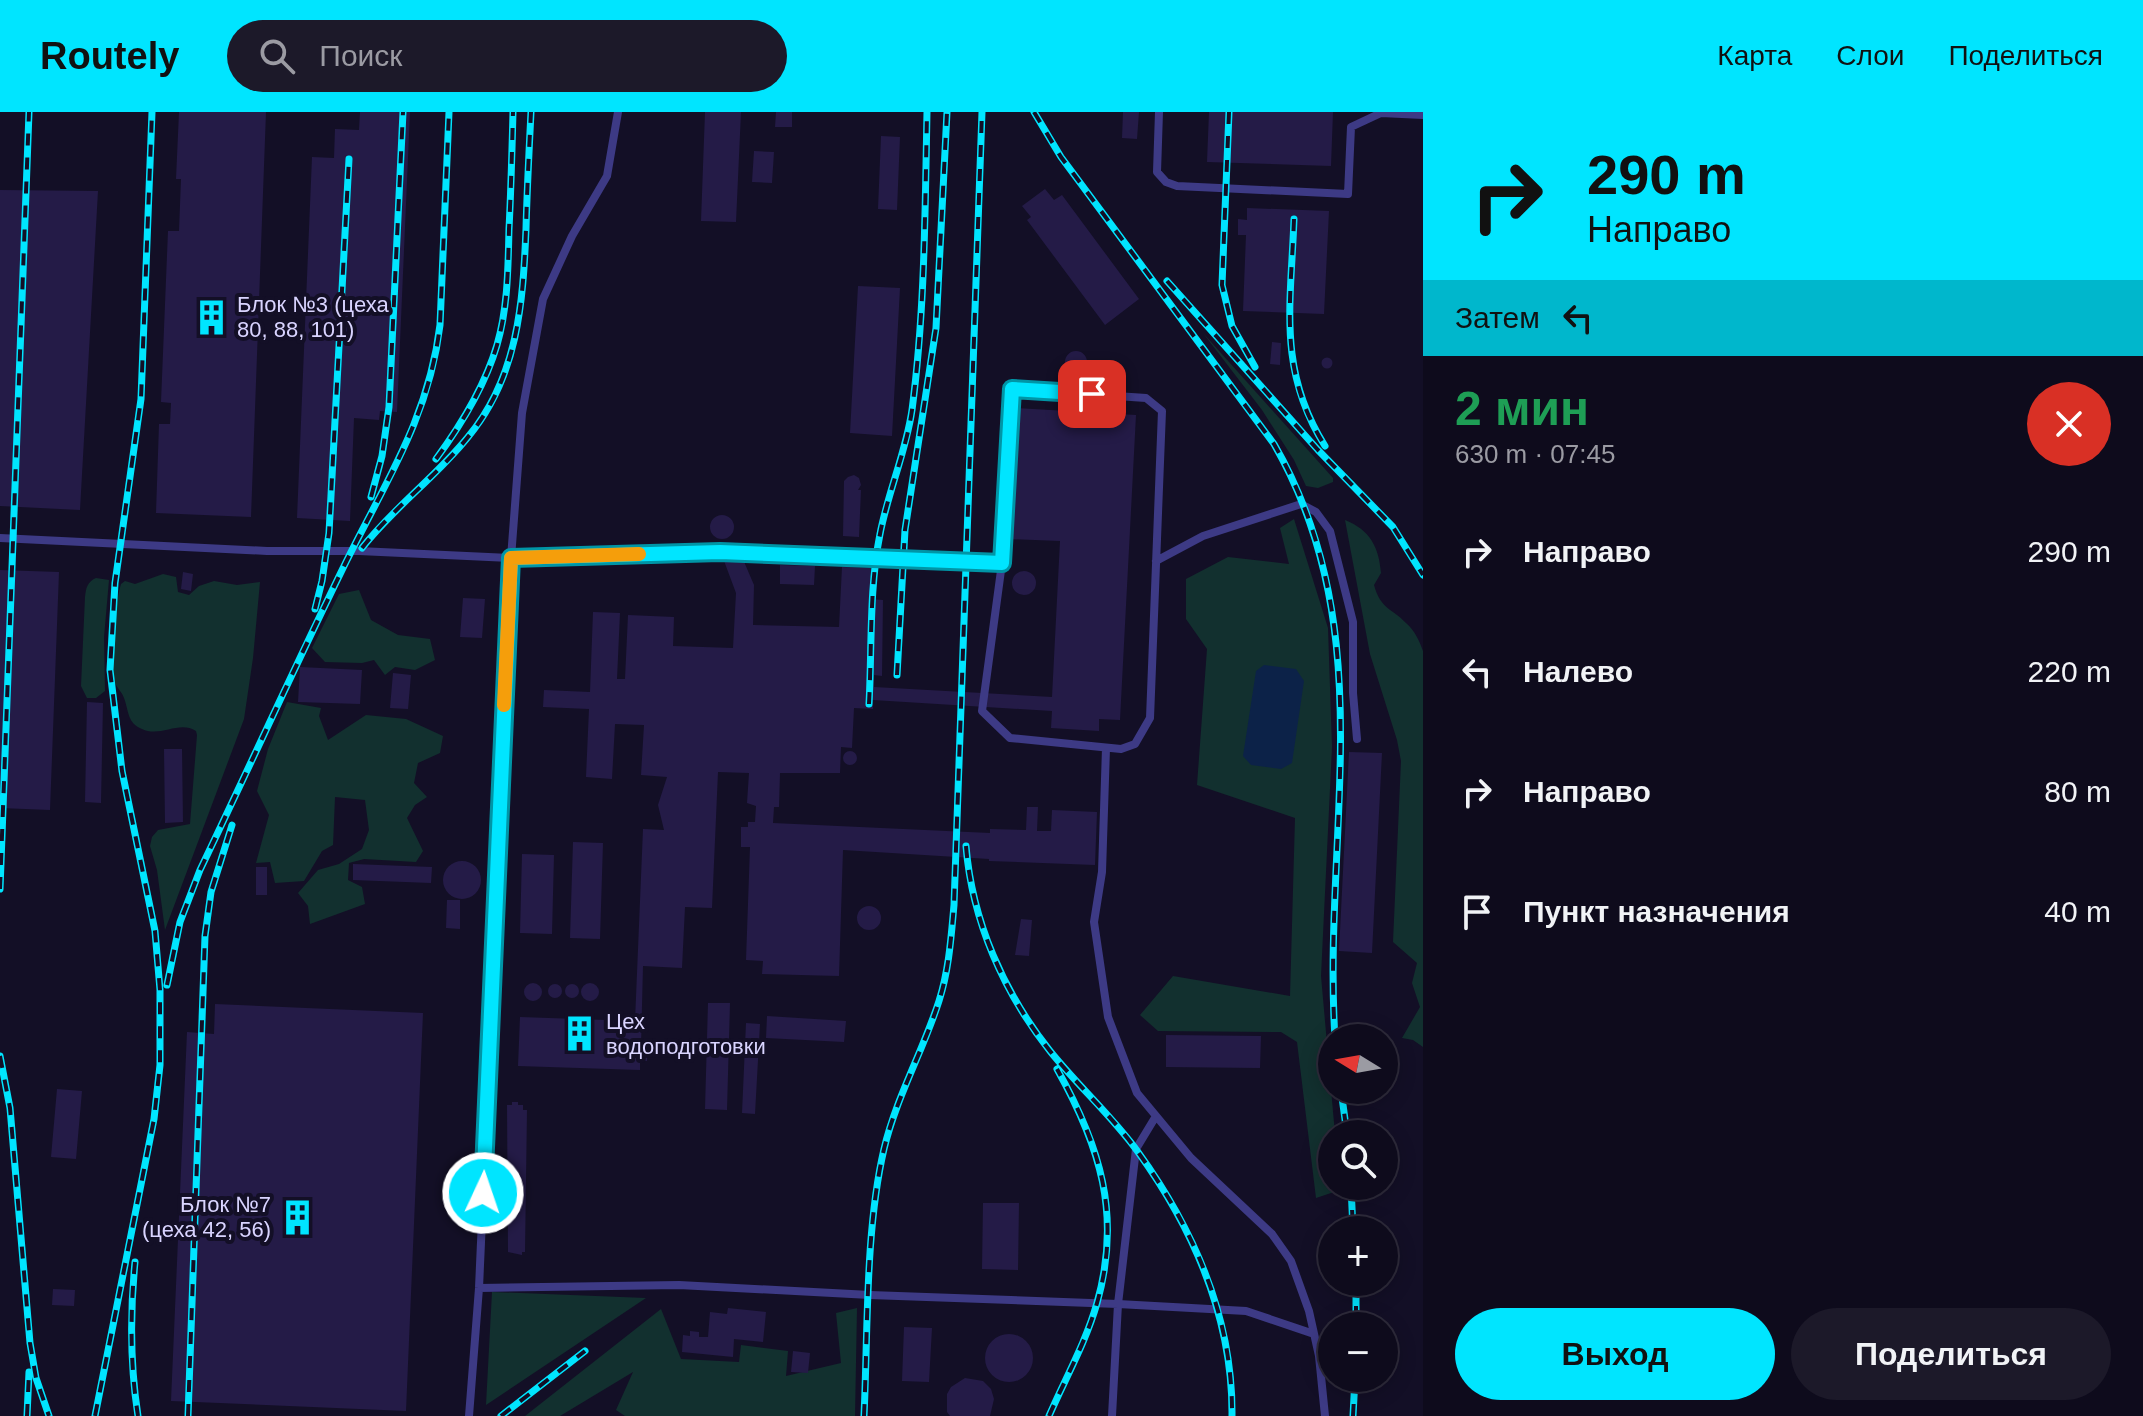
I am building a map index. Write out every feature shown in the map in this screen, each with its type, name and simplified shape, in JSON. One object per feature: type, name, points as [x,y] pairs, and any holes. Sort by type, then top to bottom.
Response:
[{"type":"lane","points":[[469,1416],[479,1288],[511,558],[522,413],[543,299],[572,236],[607,176],[618,112]]},
{"type":"lane","points":[[1159,112],[1157,172],[1166,182],[1177,186],[1348,194],[1351,127],[1381,113],[1423,115]]},
{"type":"lane","points":[[1012,389],[1146,398],[1162,411],[1150,718],[1135,744],[1121,749],[1010,738],[982,711],[1002,563],[1012,389]]},
{"type":"lane","points":[[1156,561],[1203,536],[1301,504],[1316,512],[1330,531],[1353,622],[1353,693],[1357,739]]},
{"type":"lane","points":[[0,538],[267,551],[359,551],[511,558],[720,552],[1002,563]]},
{"type":"lane","points":[[1106,748],[1102,872],[1094,922],[1108,1017],[1137,1093],[1191,1158],[1283,1247],[1305,1293],[1323,1386],[1325,1416]]},
{"type":"lane","points":[[1112,1416],[1118,1304],[1136,1149],[1156,1116]]},
{"type":"lane","points":[[479,1288],[679,1285],[1246,1311],[1314,1334]]},
{"type":"green space","points":[[1203,333],[1333,478],[1333,482],[1318,488],[1306,486],[1294,460],[1262,410]]},
{"type":"green space","points":[[1294,519],[1328,628],[1332,747],[1321,976],[1325,1024],[1318,1024],[1318,1104],[1332,1104],[1334,1120],[1318,1120],[1316,1198],[1297,1042],[1281,1032],[1158,1031],[1140,1015],[1173,976],[1290,996],[1295,818],[1197,785],[1207,649],[1186,619],[1186,579],[1228,557],[1289,564],[1280,528]]},
{"type":"green space","points":[[1345,520],[1372,540],[1381,573],[1374,585],[1377,593],[1384,604],[1412,629],[1423,651],[1423,1047],[1413,1040],[1402,1038],[1420,1007],[1412,983],[1417,963],[1393,942],[1401,761],[1370,654]]},
{"type":"green space","points":[[163,574],[176,577],[178,592],[189,595],[199,586],[214,581],[237,585],[260,582],[244,719],[165,930],[157,870],[150,846],[158,830],[190,824],[197,735],[190,728],[156,732],[142,729],[134,723],[115,683],[113,662],[121,584],[125,581],[135,584]]},
{"type":"green space","points":[[96,578],[109,580],[104,637],[105,691],[96,698],[87,698],[81,686],[85,597],[88,586]]},
{"type":"green space","points":[[359,590],[371,620],[398,635],[430,639],[435,660],[415,670],[395,667],[385,675],[374,660],[362,663],[325,662],[312,648],[339,594]]},
{"type":"green space","points":[[287,702],[321,708],[319,716],[328,740],[366,715],[406,719],[443,736],[440,753],[418,763],[414,783],[427,797],[415,805],[407,818],[423,851],[416,862],[364,859],[349,863],[348,880],[362,887],[365,904],[310,924],[308,906],[298,893],[318,870],[339,864],[362,849],[369,830],[365,800],[335,797],[333,845],[322,851],[304,881],[275,883],[270,862],[256,863],[269,815],[257,791],[268,749]]},
{"type":"green space","points":[[492,1292],[646,1298],[486,1405]]},
{"type":"green space","points":[[857,1308],[855,1416],[625,1416],[616,1410],[633,1372],[560,1416],[525,1416],[661,1309],[681,1359],[739,1362],[741,1345],[788,1351],[786,1376],[841,1363],[836,1313]]},
{"type":"water","points":[[1264,665],[1296,669],[1304,681],[1292,763],[1281,769],[1251,765],[1243,756],[1256,671]]},
{"type":"building","name":"Блок №3 (цеха 80, 88, 101)","points":[[179,112],[266,112],[251,517],[156,513],[159,424],[170,424],[171,403],[161,402],[168,231],[179,231],[181,179],[176,179]]},
{"type":"building","points":[[360,112],[410,112],[397,412],[380,411],[379,420],[354,418],[350,521],[297,518],[312,157],[334,158],[335,129],[359,130]]},
{"type":"building","points":[[705,112],[741,112],[736,222],[701,221]]},
{"type":"building","points":[[776,112],[792,112],[792,127],[775,127]]},
{"type":"building","points":[[1123,112],[1139,112],[1137,139],[1122,138]]},
{"type":"building","points":[[1209,112],[1333,112],[1331,166],[1207,162]]},
{"type":"building","points":[[881,136],[900,137],[897,210],[878,209]]},
{"type":"building","points":[[754,151],[774,152],[772,183],[752,182]]},
{"type":"building","points":[[1045,189],[1054,200],[1062,195],[1139,299],[1105,325],[1027,220],[1031,217],[1022,206]]},
{"type":"building","points":[[0,190],[98,191],[80,510],[0,506]]},
{"type":"building","points":[[1247,208],[1329,211],[1324,314],[1243,311],[1246,235],[1238,235],[1238,219],[1247,220]]},
{"type":"building","points":[[858,286],[900,288],[892,436],[850,433]]},
{"type":"building","points":[[1272,342],[1281,343],[1280,365],[1270,364]]},
{"type":"building","points":[[1076,351],[1084,354],[1087,362],[1084,370],[1076,373],[1068,370],[1065,362],[1068,354]]},
{"type":"building","points":[[1327,358],[1332,363],[1327,368],[1322,363]]},
{"type":"building","points":[[1015,408],[1136,415],[1120,720],[1099,719],[1099,731],[1051,728],[1052,711],[873,700],[873,709],[854,708],[852,748],[841,747],[840,773],[780,773],[779,807],[774,807],[773,823],[990,833],[990,829],[1026,830],[1027,807],[1038,807],[1037,831],[1051,831],[1052,810],[1097,812],[1095,865],[843,850],[839,976],[762,974],[763,961],[746,960],[750,847],[741,847],[741,827],[755,822],[756,806],[747,803],[749,773],[718,772],[712,908],[685,907],[682,968],[643,966],[641,1046],[648,1047],[647,1061],[640,1061],[640,1070],[518,1066],[520,1017],[635,1021],[643,829],[664,830],[658,805],[667,777],[641,775],[644,725],[615,724],[612,779],[586,777],[589,709],[543,707],[544,690],[590,692],[593,612],[620,613],[617,679],[625,679],[628,615],[674,617],[673,646],[733,648],[736,593],[717,542],[736,543],[754,585],[753,625],[839,627],[842,567],[871,568],[870,599],[883,600],[882,676],[874,675],[874,687],[1052,697],[1060,541],[1008,539]]},
{"type":"building","points":[[854,475],[861,485],[858,490],[861,490],[859,537],[843,536],[844,481]]},
{"type":"building","points":[[722,515],[733,522],[734,527],[727,538],[722,539],[711,532],[710,527],[717,516]]},
{"type":"building","points":[[780,565],[815,566],[814,585],[780,584]]},
{"type":"building","points":[[0,570],[59,572],[50,810],[0,808]]},
{"type":"building","points":[[1024,571],[1032,575],[1036,583],[1032,591],[1024,595],[1016,591],[1012,583],[1016,575]]},
{"type":"building","points":[[183,572],[193,574],[191,591],[181,589]]},
{"type":"building","points":[[463,598],[485,599],[482,638],[460,637]]},
{"type":"building","points":[[300,667],[362,670],[360,704],[298,702]]},
{"type":"building","points":[[393,673],[411,675],[408,709],[390,708]]},
{"type":"building","points":[[87,702],[103,703],[101,803],[85,802]]},
{"type":"building","points":[[164,749],[182,749],[183,822],[165,823]]},
{"type":"building","points":[[850,751],[857,758],[850,765],[843,758]]},
{"type":"building","points":[[1349,752],[1382,753],[1372,953],[1339,951]]},
{"type":"building","points":[[573,842],[603,843],[600,939],[570,938]]},
{"type":"building","points":[[522,854],[554,855],[552,934],[520,933]]},
{"type":"building","points":[[462,861],[475,867],[481,880],[475,893],[462,899],[449,893],[443,880],[449,867]]},
{"type":"building","points":[[353,864],[432,867],[431,883],[353,880]]},
{"type":"building","points":[[256,867],[267,867],[267,895],[256,895]]},
{"type":"building","points":[[447,900],[460,900],[460,929],[446,928]]},
{"type":"building","points":[[869,906],[877,910],[881,918],[877,926],[869,930],[861,926],[857,918],[861,910]]},
{"type":"building","points":[[1021,919],[1032,920],[1029,956],[1015,955]]},
{"type":"building","points":[[533,983],[542,992],[533,1001],[524,992]]},
{"type":"building","points":[[590,983],[599,992],[590,1001],[581,992]]},
{"type":"building","points":[[555,984],[562,991],[555,998],[548,991]]},
{"type":"building","points":[[572,984],[579,991],[572,998],[565,991]]},
{"type":"building","points":[[708,1003],[730,1003],[727,1110],[705,1109]]},
{"type":"building","name":"Блок №7 (цеха 42, 56)","points":[[215,1004],[423,1013],[406,1411],[171,1401],[187,1032],[214,1034]]},
{"type":"building","points":[[767,1016],[846,1021],[844,1042],[766,1038]]},
{"type":"building","points":[[746,1023],[760,1024],[755,1114],[742,1113]]},
{"type":"building","points":[[1166,1035],[1261,1036],[1260,1068],[1166,1067]]},
{"type":"building","points":[[57,1089],[82,1091],[76,1159],[51,1157]]},
{"type":"building","points":[[512,1102],[518,1102],[518,1105],[523,1105],[523,1110],[527,1110],[525,1252],[522,1255],[508,1252],[507,1105],[512,1105]]},
{"type":"building","points":[[983,1203],[1019,1203],[1018,1270],[982,1269]]},
{"type":"building","points":[[53,1289],[75,1290],[74,1306],[52,1305]]},
{"type":"building","points":[[728,1308],[766,1312],[763,1342],[734,1339],[733,1357],[682,1352],[683,1335],[690,1336],[690,1331],[699,1332],[699,1337],[708,1337],[710,1312],[727,1314]]},
{"type":"building","points":[[904,1327],[932,1328],[929,1382],[902,1381]]},
{"type":"building","points":[[1009,1334],[1026,1341],[1033,1358],[1026,1375],[1009,1382],[992,1375],[985,1358],[992,1341]]},
{"type":"building","points":[[793,1351],[810,1353],[808,1373],[791,1372]]},
{"type":"building","points":[[965,1378],[983,1381],[991,1389],[994,1399],[990,1416],[950,1416],[947,1412],[947,1394],[951,1387]]},
{"type":"railway","points":[[0,889],[29,112]]},
{"type":"railway","points":[[95,1416],[154,1119],[160,1065],[160,990],[155,931],[122,771],[110,670],[115,583],[141,399],[152,112]]},
{"type":"railway","points":[[371,497],[382,456],[389,407],[403,112]]},
{"type":"railway","points":[[167,985],[180,922],[200,870],[327,600],[404,448],[426,389],[440,325],[449,112]]},
{"type":"railway","points":[[436,459],[479,390],[501,331],[508,273],[513,112]]},
{"type":"railway","points":[[362,548],[468,437],[498,390],[508,364],[520,312],[531,112]]},
{"type":"railway","points":[[869,704],[876,555],[909,426],[920,336],[927,112]]},
{"type":"railway","points":[[897,675],[905,530],[936,328],[947,112]]},
{"type":"railway","points":[[864,1416],[870,1247],[878,1181],[895,1111],[933,1020],[942,989],[953,917],[982,112]]},
{"type":"railway","points":[[1034,112],[1061,157],[1274,444],[1307,515],[1328,588],[1338,661],[1340,736],[1333,962],[1335,1024]]},
{"type":"railway","points":[[1229,112],[1222,285],[1232,326],[1255,367]]},
{"type":"railway","points":[[315,609],[329,533],[349,159]]},
{"type":"railway","points":[[1294,219],[1290,308],[1293,363],[1299,390],[1325,446]]},
{"type":"railway","points":[[1167,281],[1318,450],[1393,527],[1423,575]]},
{"type":"railway","points":[[188,1416],[205,936],[211,892],[232,825]]},
{"type":"railway","points":[[966,846],[969,874],[983,929],[1018,1005],[1050,1051],[1138,1152],[1193,1244],[1218,1310],[1226,1345],[1232,1416]]},
{"type":"railway","points":[[0,1056],[10,1108],[30,1343],[36,1378],[49,1416]]},
{"type":"railway","points":[[1049,1416],[1097,1303],[1107,1240],[1107,1211],[1095,1154],[1057,1069]]},
{"type":"railway","points":[[1343,1104],[1345,1120]]},
{"type":"railway","points":[[1352,1200],[1352,1216]]},
{"type":"railway","points":[[135,1262],[132,1339],[138,1416]]},
{"type":"railway","points":[[1356,1296],[1356,1312]]},
{"type":"railway","points":[[501,1416],[585,1351]]},
{"type":"railway","points":[[27,1416],[29,1372]]},
{"type":"railway","points":[[1353,1416],[1354,1392]]},
{"type":"slow traffic","points":[[504,705],[511,558],[639,554]]},
{"type":"place","name":"Блок №3 (цеха 80, 88, 101)","points":[[211,317]]},
{"type":"place","name":"Цех водоподготовки","points":[[580,1034]]},
{"type":"place","name":"Блок №7 (цеха 42, 56)","points":[[297,1217]]},
{"type":"route","points":[[483,1193],[511,558],[720,552],[1002,563],[1012,389],[1092,394]]}]
